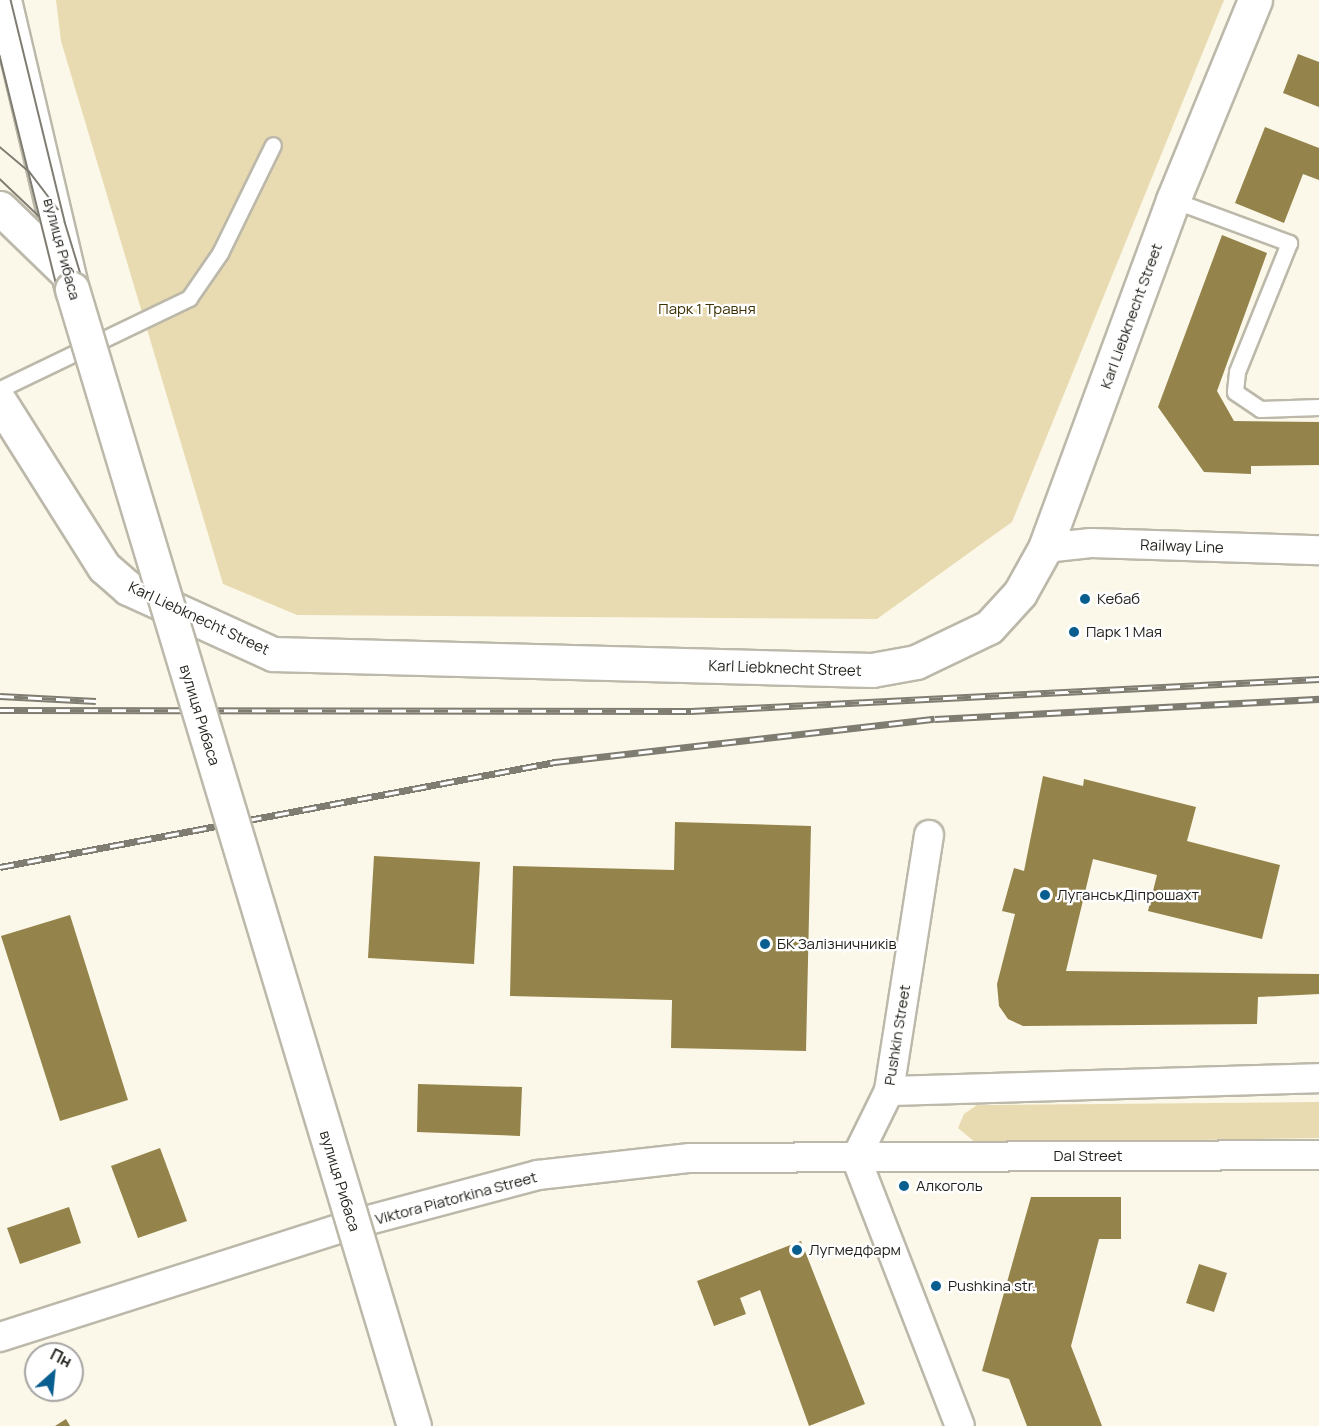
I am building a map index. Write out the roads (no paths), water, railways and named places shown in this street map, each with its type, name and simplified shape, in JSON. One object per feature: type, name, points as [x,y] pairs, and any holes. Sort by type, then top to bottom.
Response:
[{"type":"street","name":"Karl Liebknecht Street","points":[[0,402],[104,567],[128,588],[273,654],[872,670],[954,648],[989,627],[1020,593],[1044,548],[1173,200],[1255,0]]},
{"type":"street","name":"вулиця Рибаса","points":[[4,17],[13,102],[69,280],[414,1426]]},
{"type":"street","points":[[0,208],[69,280]]},
{"type":"street","name":"Railway Line","points":[[1044,548],[1091,543],[1319,550]]},
{"type":"street","name":"Pushkin Street","points":[[856,1158],[889,1091],[929,836]]},
{"type":"street","points":[[889,1091],[1319,1078]]},
{"type":"street","name":"Dal Street","points":[[856,1158],[1319,1155]]},
{"type":"street","name":"Viktora Piatorkina Street","points":[[0,1337],[350,1226],[538,1175],[690,1158],[856,1158]]},
{"type":"street","points":[[856,1158],[960,1426]]},
{"type":"lane","points":[[0,389],[189,298],[220,253],[273,145]]},
{"type":"lane","points":[[1173,200],[1289,243],[1237,372],[1235,392],[1260,409],[1319,407]]},
{"type":"tram line","points":[[11,0],[65,222],[432,1426]]},
{"type":"tram line","points":[[0,56],[60,298],[399,1426]]},
{"type":"tram line","points":[[0,147],[29,171],[58,209]]},
{"type":"tram line","points":[[0,179],[39,216]]},
{"type":"railway","points":[[0,710],[691,711],[1319,679]]},
{"type":"railway","points":[[0,696],[96,701]]},
{"type":"railway","points":[[0,867],[555,762],[935,719],[1319,699]]},
{"type":"place","name":"Кебаб","points":[[1085,599]]},
{"type":"place","name":"Парк 1 Мая","points":[[1074,632]]},
{"type":"place","name":"ЛуганськДіпрошахт","points":[[1045,895]]},
{"type":"place","name":"БК Залізничників","points":[[765,944]]},
{"type":"place","name":"Алкоголь","points":[[904,1186]]},
{"type":"place","name":"Лугмедфарм","points":[[797,1250]]},
{"type":"place","name":"Pushkina str.","points":[[936,1286]]},
{"type":"park label","name":"Парк 1 Травня","points":[[707,309]]}]
